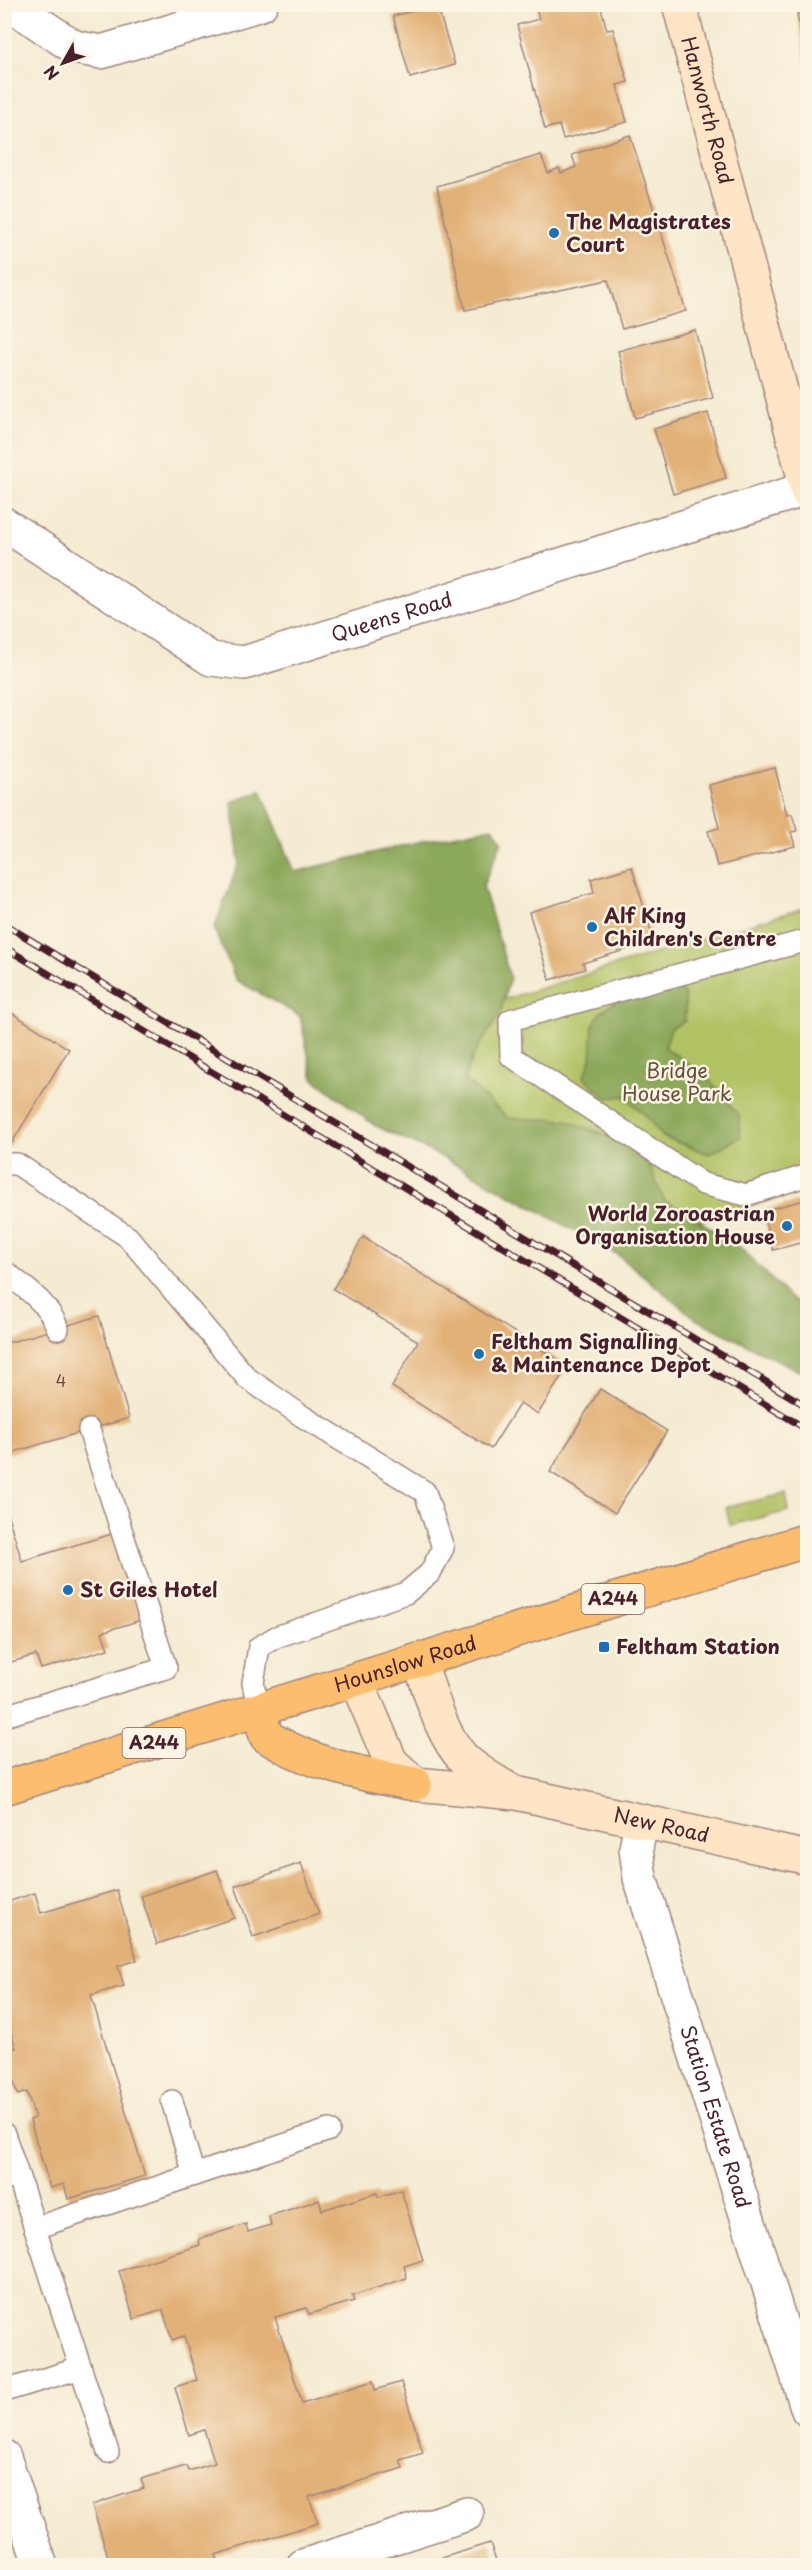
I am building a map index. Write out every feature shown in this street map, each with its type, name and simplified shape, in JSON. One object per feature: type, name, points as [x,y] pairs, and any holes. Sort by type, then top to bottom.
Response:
[{"type":"main road","name":"Hanworth Road","points":[[679,4],[807,491]]},
{"type":"main road","name":"Hounslow Road","points":[[4,1788],[807,1540]]},
{"type":"main road","points":[[419,1660],[443,1727],[462,1757],[478,1771],[516,1793]]},
{"type":"main road","points":[[356,1680],[392,1762],[415,1784]]},
{"type":"main road","points":[[259,1711],[266,1736],[280,1744],[363,1775],[415,1784],[516,1793]]},
{"type":"main road","name":"New Road","points":[[516,1793],[807,1858]]},
{"type":"street","points":[[10,4],[74,47],[101,52],[261,4]]},
{"type":"street","name":"Queens Road","points":[[4,524],[211,659],[244,663],[807,491]]},
{"type":"street","name":"Station Estate Road","points":[[641,1821],[636,1849],[640,1878],[807,2410]]},
{"type":"street","points":[[4,2457],[41,2565]]},
{"type":"street","points":[[312,2564],[467,2514]]},
{"type":"lane","points":[[807,940],[510,1020],[511,1056],[703,1184],[746,1195],[807,1175]]},
{"type":"lane","points":[[4,1164],[17,1164],[128,1237],[247,1378],[302,1416],[425,1492],[443,1548],[430,1573],[406,1593],[276,1637],[260,1647],[253,1683],[259,1711]]},
{"type":"lane","points":[[4,1271],[41,1301],[53,1316],[58,1329]]},
{"type":"lane","points":[[4,1716],[166,1668],[89,1430]]},
{"type":"lane","points":[[172,2101],[194,2175]]},
{"type":"lane","points":[[35,2228],[329,2130]]},
{"type":"lane","points":[[4,2134],[11,2177],[35,2228],[108,2452]]},
{"type":"lane","points":[[4,2391],[81,2368]]},
{"type":"green space","points":[[261,790],[295,872],[413,843],[493,827],[502,841],[483,886],[510,977],[500,1014],[474,1054],[464,1079],[508,1118],[566,1120],[621,1141],[647,1160],[664,1200],[735,1242],[793,1301],[807,1308],[807,1375],[696,1319],[618,1255],[444,1158],[374,1125],[313,1078],[300,1016],[236,980],[214,929],[239,862],[232,802]]},
{"type":"green space","name":"Bridge House Park","points":[[807,907],[807,1188],[687,1225],[371,1040]]},
{"type":"green space","points":[[669,981],[685,995],[685,1021],[671,1028],[665,1048],[703,1073],[739,1115],[740,1137],[709,1154],[663,1137],[646,1116],[624,1096],[606,1098],[584,1077],[591,1059],[593,1026],[599,1014],[617,1000]]},
{"type":"green space","points":[[786,1494],[789,1511],[730,1525],[726,1507]]},
{"type":"building","points":[[548,4],[600,4],[607,30],[613,29],[628,82],[617,85],[627,122],[563,139],[559,125],[545,129],[517,25],[539,19],[536,8]]},
{"type":"building","points":[[437,5],[455,65],[410,78],[393,16]]},
{"type":"building","points":[[808,13],[808,66],[806,66],[797,14]]},
{"type":"building","name":"The Magistrates Court","points":[[630,135],[686,311],[622,329],[608,280],[465,310],[437,186],[541,155],[548,173],[559,168],[561,173],[576,167],[572,155]]},
{"type":"building","points":[[695,330],[713,398],[635,418],[618,351]]},
{"type":"building","points":[[708,413],[726,478],[673,494],[654,429]]},
{"type":"building","points":[[775,768],[787,815],[792,814],[797,831],[791,832],[795,846],[717,866],[708,831],[719,828],[709,785]]},
{"type":"building","name":"Alf King Children's Centre","points":[[632,867],[654,941],[583,963],[585,969],[550,980],[529,912],[594,893],[591,879]]},
{"type":"building","points":[[4,1008],[69,1049],[10,1146],[4,1142]]},
{"type":"building","name":"World Zoroastrian Organisation House","points":[[808,1199],[808,1241],[773,1250],[762,1211]]},
{"type":"building","name":"Feltham Signalling & Maintenance Depot","points":[[363,1237],[568,1366],[538,1414],[520,1403],[491,1449],[392,1387],[418,1341],[333,1289]]},
{"type":"building","points":[[99,1316],[129,1418],[4,1455],[4,1344]]},
{"type":"building","points":[[600,1389],[667,1431],[615,1513],[550,1472]]},
{"type":"building","name":"St Giles Hotel","points":[[4,1503],[22,1561],[115,1533],[141,1620],[102,1632],[108,1649],[41,1669],[36,1655],[4,1664]]},
{"type":"building","points":[[301,1863],[319,1914],[253,1937],[235,1886]]},
{"type":"building","points":[[217,1870],[234,1918],[157,1944],[141,1896]]},
{"type":"building","points":[[117,1890],[137,1960],[118,1966],[124,1986],[91,1995],[145,2176],[68,2199],[64,2184],[50,2188],[30,2120],[35,2118],[27,2092],[18,2095],[4,2052],[16,2048],[4,2012],[4,1903],[35,1893],[41,1913]]},
{"type":"building","points":[[401,2190],[423,2260],[404,2266],[407,2278],[352,2296],[354,2301],[309,2314],[306,2308],[275,2317],[302,2403],[373,2381],[375,2390],[401,2382],[423,2453],[400,2460],[403,2468],[309,2497],[318,2523],[215,2555],[218,2563],[111,2566],[92,2505],[144,2488],[141,2479],[186,2466],[188,2471],[215,2463],[204,2430],[189,2435],[175,2387],[197,2380],[184,2336],[172,2340],[163,2310],[134,2319],[119,2271],[200,2245],[199,2239],[246,2224],[248,2232],[271,2225],[269,2216],[319,2200],[322,2210],[377,2193],[378,2197]]},
{"type":"building","points":[[490,2543],[498,2566],[419,2566],[419,2565]]},
{"type":"railway","points":[[4,924],[808,1407]]},
{"type":"railway","points":[[4,947],[808,1430]]},
{"type":"place","name":"The Magistrates Court","points":[[554,233]]},
{"type":"place","name":"Alf King Children's Centre","points":[[592,927]]},
{"type":"place","name":"World Zoroastrian Organisation House","points":[[787,1226]]},
{"type":"place","name":"Feltham Signalling & Maintenance Depot","points":[[479,1354]]},
{"type":"place","name":"St Giles Hotel","points":[[68,1590]]},
{"type":"place","name":"Feltham Station","points":[[604,1647]]}]
